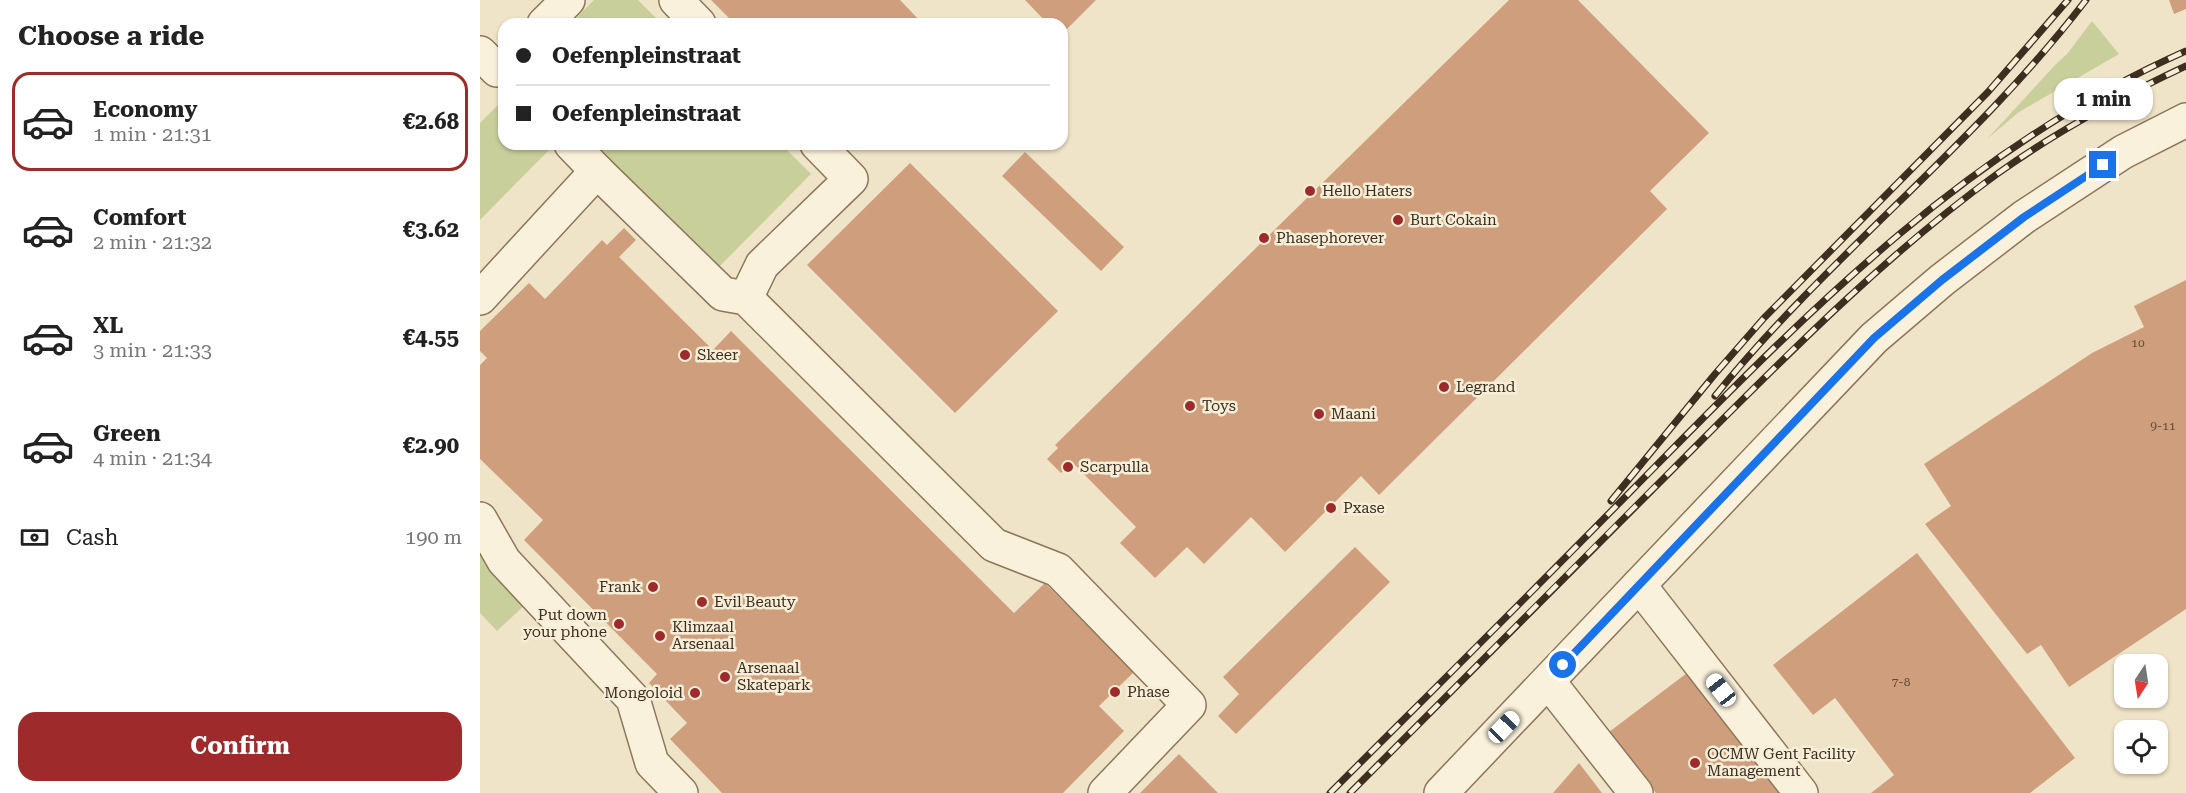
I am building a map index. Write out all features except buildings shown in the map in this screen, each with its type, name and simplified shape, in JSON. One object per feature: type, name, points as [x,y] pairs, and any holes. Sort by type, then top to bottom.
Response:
[{"type":"street","points":[[550,18],[568,0]]},
{"type":"street","points":[[676,0],[693,18]]},
{"type":"street","points":[[1441,793],[1874,338],[1933,287],[2024,217],[2123,152],[2186,120]]},
{"type":"street","points":[[577,150],[723,294],[746,298],[994,545],[1058,570],[1189,705],[1105,793]]},
{"type":"street","points":[[746,298],[762,265],[851,179],[823,150]]},
{"type":"street","points":[[480,298],[597,171]]},
{"type":"street","points":[[480,519],[504,561],[633,699],[652,764],[681,793]]},
{"type":"street","points":[[1639,585],[1802,793]]},
{"type":"street","points":[[1542,687],[1613,793]]},
{"type":"street","points":[[1542,687],[1636,793]]},
{"type":"green space","points":[[594,0],[638,0],[656,18],[576,18]]},
{"type":"green space","points":[[2092,21],[2119,54],[2019,112],[1987,139],[2067,54]]},
{"type":"green space","points":[[498,105],[498,150],[549,150],[480,220],[480,123]]},
{"type":"green space","points":[[593,150],[787,150],[811,174],[713,273]]},
{"type":"green space","points":[[480,553],[527,603],[497,631],[480,613]]},
{"type":"railway","points":[[1611,501],[1764,318],[1988,92],[2068,0]]},
{"type":"railway","points":[[1715,396],[1759,344],[1806,295],[1998,103],[2086,0]]},
{"type":"railway","points":[[1330,793],[1759,362],[1889,243],[1957,188],[2029,137],[2105,91],[2186,51]]},
{"type":"railway","points":[[1350,793],[1760,382],[1914,239],[1997,174],[2042,144],[2089,116],[2186,66]]},
{"type":"place","name":"Hello Haters","points":[[1310,191]]},
{"type":"place","name":"Burt Cokain","points":[[1398,220]]},
{"type":"place","name":"Phasephorever","points":[[1264,238]]},
{"type":"place","name":"Skeer","points":[[685,355]]},
{"type":"place","name":"Legrand","points":[[1444,387]]},
{"type":"place","name":"Toys","points":[[1190,406]]},
{"type":"place","name":"Maani","points":[[1319,414]]},
{"type":"place","name":"Scarpulla","points":[[1068,467]]},
{"type":"place","name":"Pxase","points":[[1331,508]]},
{"type":"place","name":"Frank","points":[[653,587]]},
{"type":"place","name":"Evil Beauty","points":[[702,602]]},
{"type":"place","name":"Put down your phone","points":[[619,624]]},
{"type":"place","name":"Klimzaal Arsenaal","points":[[660,636]]},
{"type":"place","name":"Arsenaal Skatepark","points":[[725,677]]},
{"type":"place","name":"Phase","points":[[1115,692]]},
{"type":"place","name":"Mongoloid","points":[[695,693]]},
{"type":"place","name":"OCMW Gent Facility Management","points":[[1695,763]]},
{"type":"route","points":[[1563,665],[1874,338],[1942,280],[2024,217],[2103,165]]}]
